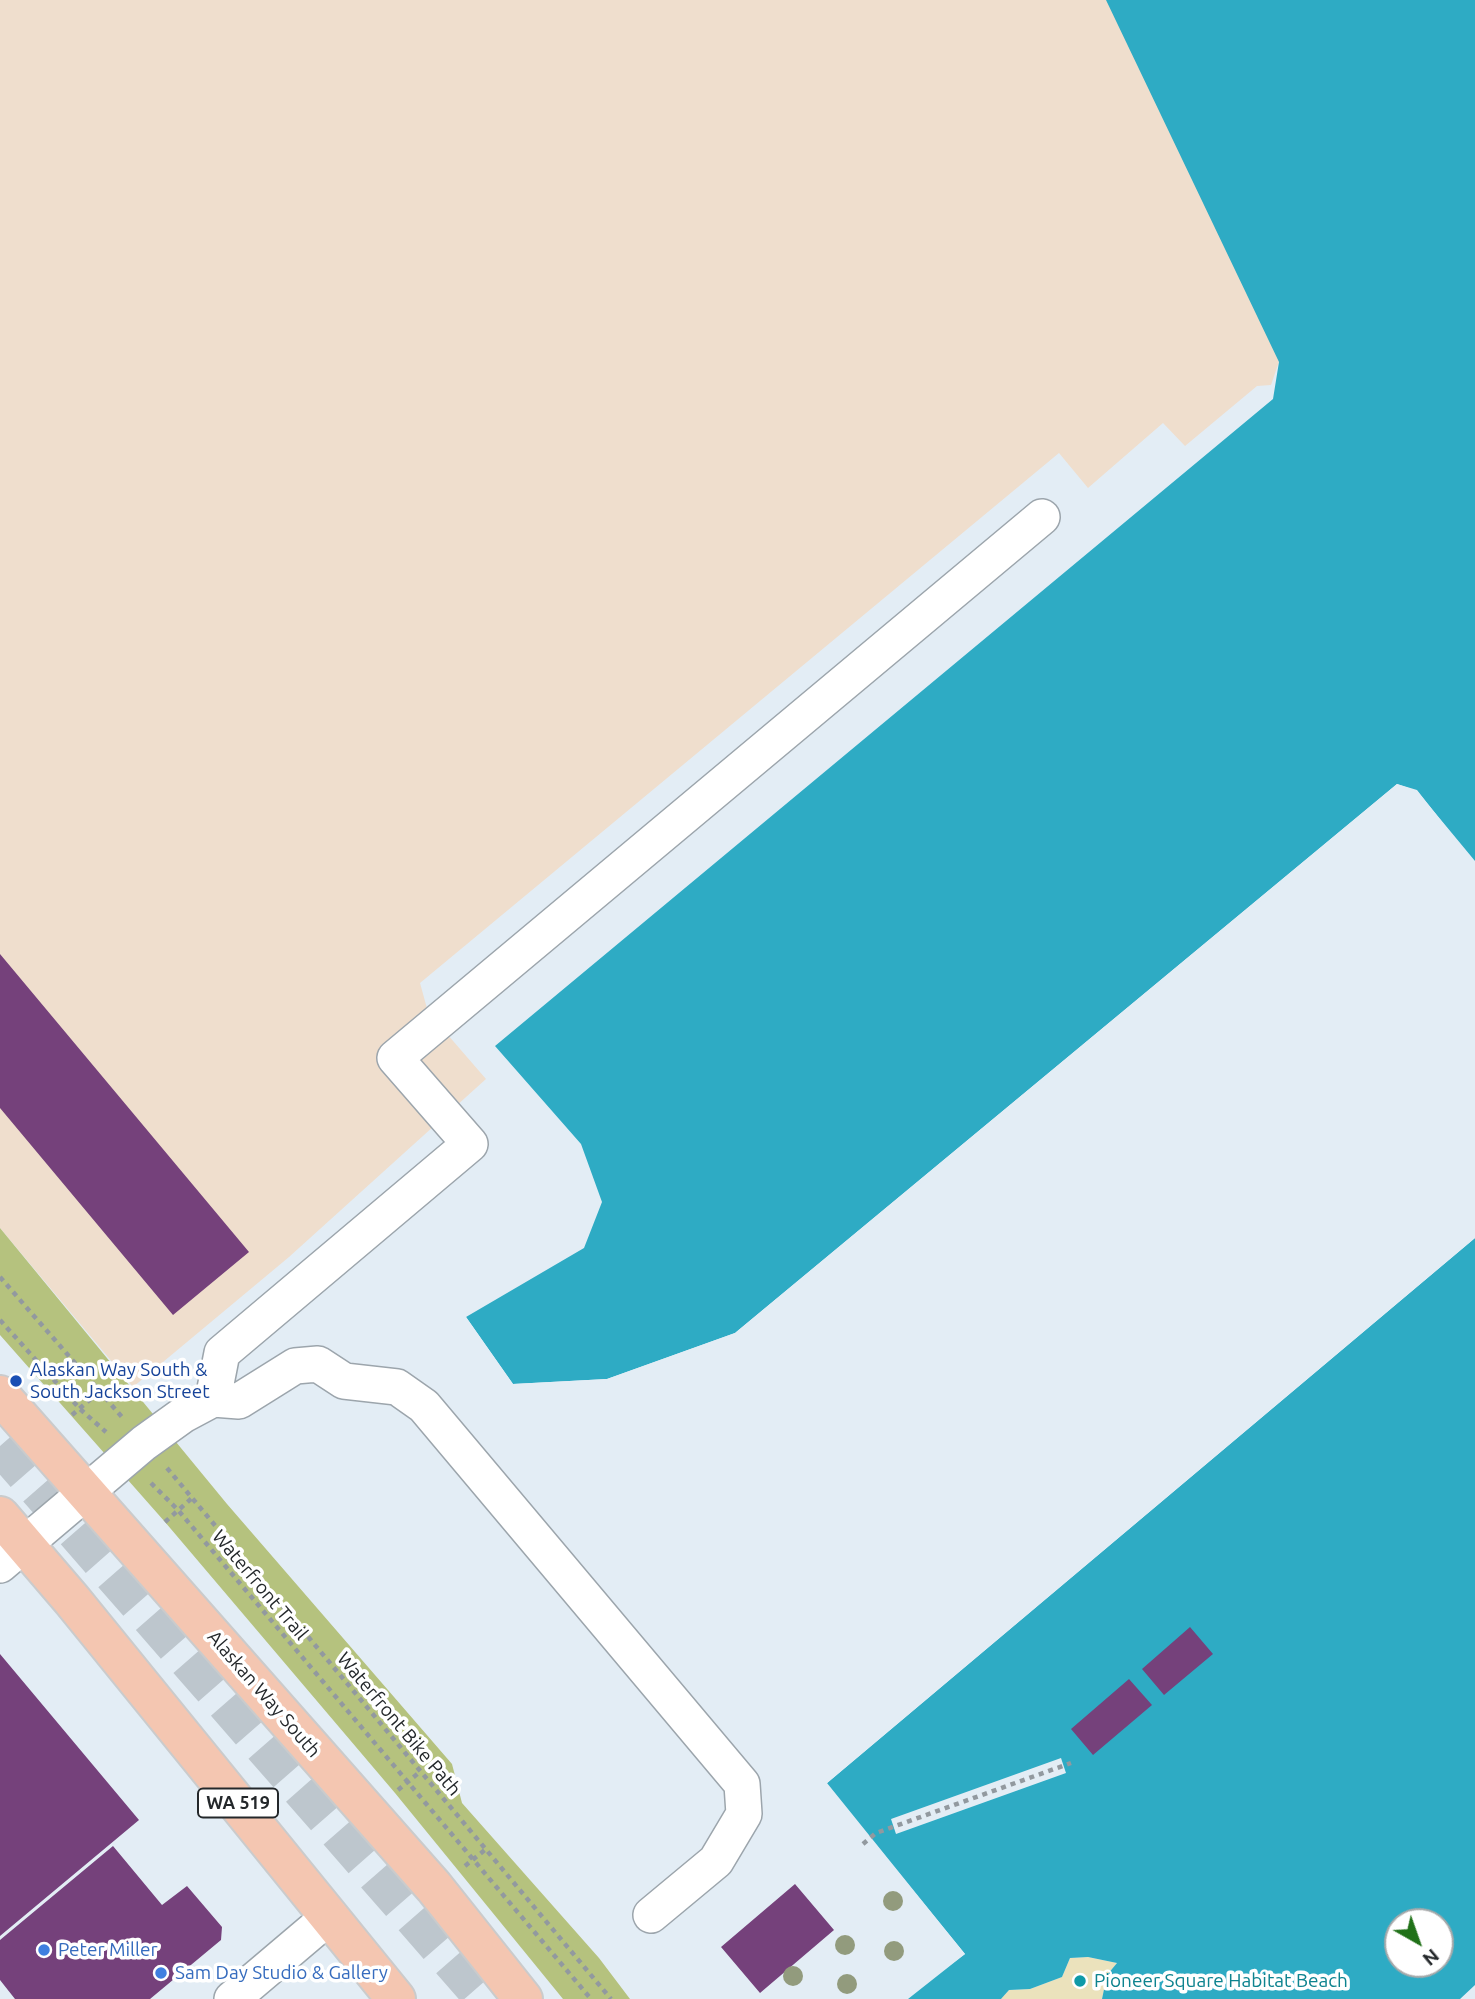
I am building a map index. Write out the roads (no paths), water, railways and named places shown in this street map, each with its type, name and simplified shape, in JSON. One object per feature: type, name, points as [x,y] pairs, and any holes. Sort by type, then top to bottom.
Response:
[{"type":"highway","name":"Alaskan Way South","points":[[0,1395],[434,1887],[523,1999]]},
{"type":"highway","name":"WA 519","points":[[8,1542],[330,1916],[396,1999]]},
{"type":"street","points":[[213,1399],[222,1353],[470,1144],[395,1058],[1042,517]]},
{"type":"street","points":[[248,1331],[284,1372]]},
{"type":"street","points":[[8,1542],[87,1491],[151,1438],[213,1399],[239,1401],[295,1366],[318,1364],[344,1381],[397,1387],[424,1406],[742,1784],[744,1814],[716,1861],[651,1915]]},
{"type":"street","points":[[232,1999],[330,1916]]},
{"type":"water","points":[[1106,0],[1475,0],[1475,861],[1417,791],[1397,784],[735,1333],[607,1379],[513,1384],[466,1317],[584,1248],[602,1202],[581,1144],[495,1046],[1273,399],[1279,362]]},
{"type":"water","points":[[1475,1238],[1475,1985],[1460,1999],[1102,1999],[1107,1975],[1117,1963],[1088,1957],[1070,1958],[1062,1977],[1030,1989],[1009,1990],[1001,1999],[908,1999],[965,1954],[826,1784]]},
{"type":"tunnel","points":[[0,1446],[484,1999]]},
{"type":"place","name":"Alaskan Way South & South Jackson Street","points":[[16,1381]]},
{"type":"place","name":"Peter Miller","points":[[44,1950]]},
{"type":"place","name":"Sam Day Studio & Gallery","points":[[161,1973]]},
{"type":"place","name":"Pioneer Square Habitat Beach","points":[[1080,1981]]}]
